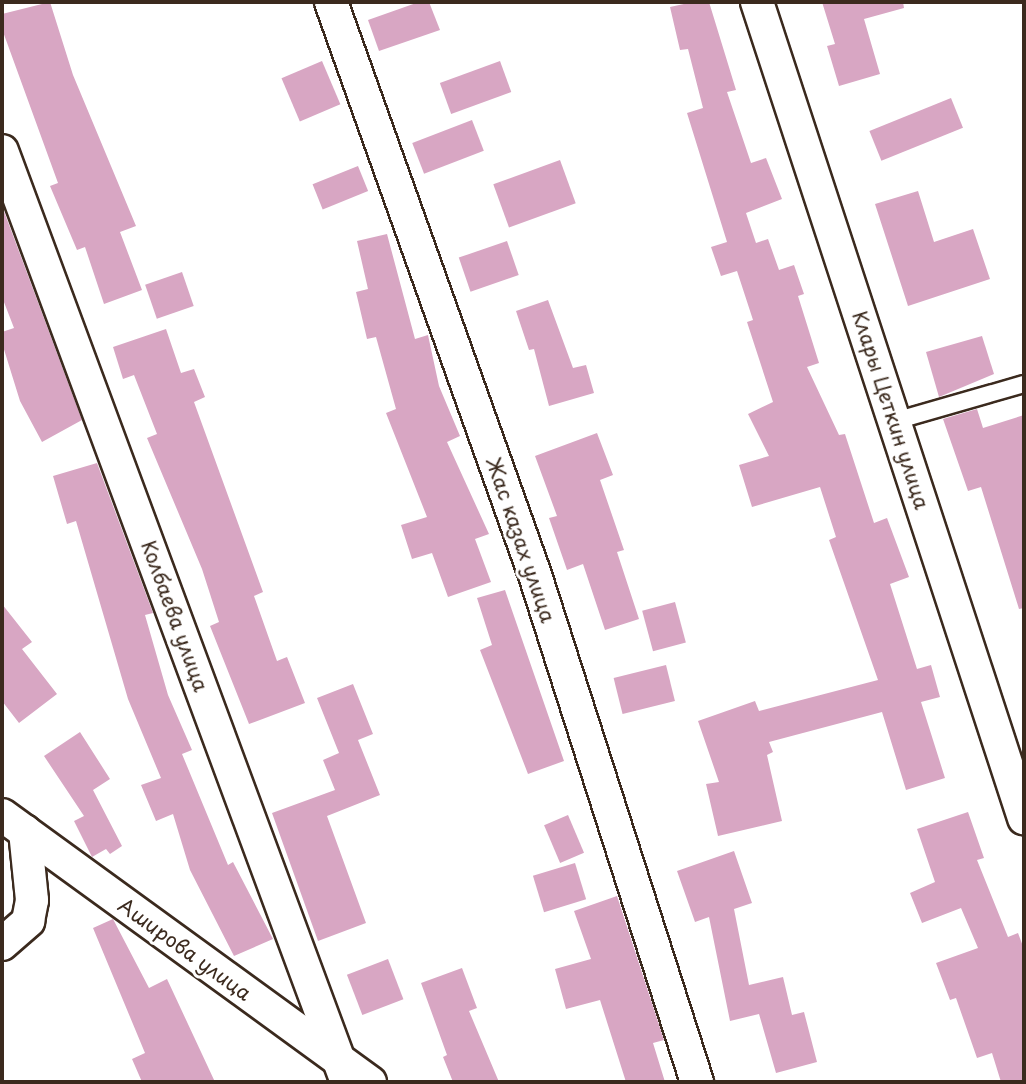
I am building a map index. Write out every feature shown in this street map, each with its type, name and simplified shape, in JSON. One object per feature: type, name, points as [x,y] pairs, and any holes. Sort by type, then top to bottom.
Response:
[{"type":"street","name":"Жас казах улица","points":[[331,2],[535,575],[697,1082]]},
{"type":"street","name":"Клары Цеткин улица","points":[[757,2],[1024,818]]},
{"type":"street","name":"Колбаева улица","points":[[2,151],[343,1072]]},
{"type":"street","name":"Аширова улица","points":[[14,823],[343,1072],[370,1082]]},
{"type":"street","points":[[2,944],[28,921],[32,900],[14,823]]},
{"type":"lane","points":[[895,421],[1024,384]]},
{"type":"building","points":[[50,2],[73,75],[136,226],[120,232],[142,290],[104,304],[85,247],[77,250],[50,186],[58,183],[2,29],[2,14]]},
{"type":"building","points":[[419,2],[429,2],[440,30],[379,51],[368,20]]},
{"type":"building","points":[[709,2],[736,90],[727,92],[751,163],[766,158],[782,199],[746,213],[756,243],[768,239],[779,270],[794,265],[804,294],[798,296],[819,363],[807,367],[839,435],[845,434],[874,523],[887,518],[909,577],[890,584],[917,669],[931,665],[940,697],[921,702],[945,778],[906,790],[882,712],[769,742],[773,752],[767,755],[782,821],[718,836],[706,784],[719,782],[698,721],[755,701],[759,711],[878,680],[829,540],[836,537],[820,487],[752,507],[739,465],[769,456],[748,414],[773,402],[747,322],[753,320],[737,271],[721,276],[711,247],[727,242],[687,113],[703,108],[688,49],[680,50],[670,7]]},
{"type":"building","points":[[822,2],[903,2],[904,8],[864,19],[880,74],[839,86],[827,46],[835,44]]},
{"type":"building","points":[[322,61],[340,104],[300,121],[281,78]]},
{"type":"building","points":[[500,61],[511,92],[451,114],[440,83]]},
{"type":"building","points":[[951,98],[963,128],[881,161],[869,131]]},
{"type":"building","points":[[472,120],[484,151],[424,174],[412,143]]},
{"type":"building","points":[[560,160],[576,203],[509,228],[493,184]]},
{"type":"building","points":[[358,166],[368,191],[323,209],[313,184]]},
{"type":"building","points":[[918,191],[934,242],[973,229],[990,279],[908,306],[875,204]]},
{"type":"building","points":[[2,206],[82,420],[42,442],[20,401],[2,343],[2,332],[14,328],[2,297]]},
{"type":"building","points":[[387,234],[415,339],[428,335],[439,386],[460,436],[447,442],[489,534],[475,539],[491,582],[448,597],[432,553],[412,559],[401,525],[427,517],[386,413],[396,409],[376,337],[367,339],[356,292],[368,289],[357,241]]},
{"type":"building","points":[[507,241],[519,275],[470,292],[459,258]]},
{"type":"building","points":[[182,272],[194,306],[157,319],[145,285]]},
{"type":"building","points":[[548,300],[573,368],[586,365],[594,393],[549,406],[534,349],[529,350],[516,311]]},
{"type":"building","points":[[166,329],[181,373],[194,369],[205,397],[194,402],[263,592],[254,596],[277,661],[287,657],[305,703],[249,724],[210,626],[219,622],[202,569],[147,438],[157,434],[134,375],[123,379],[113,347]]},
{"type":"building","points":[[982,336],[994,374],[939,397],[926,352]]},
{"type":"building","points":[[977,409],[983,428],[1024,415],[1024,608],[1019,609],[981,487],[968,491],[943,419]]},
{"type":"building","points":[[597,433],[613,475],[600,480],[624,550],[617,552],[639,619],[605,630],[583,564],[567,570],[549,518],[557,516],[535,456]]},
{"type":"building","points":[[97,463],[153,613],[145,615],[168,695],[192,750],[182,754],[228,865],[233,862],[273,939],[234,956],[190,870],[173,814],[156,821],[141,785],[161,778],[128,699],[76,521],[67,524],[53,476]]},
{"type":"building","points":[[505,590],[564,761],[528,774],[480,650],[492,645],[477,598]]},
{"type":"building","points":[[675,602],[686,643],[653,651],[642,611]]},
{"type":"building","points":[[2,604],[32,642],[22,649],[57,694],[19,723],[2,701]]},
{"type":"building","points":[[666,665],[675,701],[623,714],[614,678]]},
{"type":"building","points":[[353,684],[373,734],[358,740],[380,795],[327,816],[366,923],[318,941],[272,813],[335,790],[323,760],[339,753],[317,698]]},
{"type":"building","points":[[80,732],[110,779],[93,790],[122,846],[110,854],[106,849],[92,857],[74,821],[84,816],[44,756]]},
{"type":"building","points":[[968,812],[984,858],[977,860],[1008,937],[1018,933],[1024,949],[1024,1082],[1001,1082],[992,1053],[977,1058],[956,998],[950,1000],[936,963],[978,948],[961,908],[922,923],[910,893],[935,882],[917,829]]},
{"type":"building","points":[[568,815],[584,853],[560,863],[544,825]]},
{"type":"building","points":[[734,851],[752,903],[734,909],[749,985],[783,977],[792,1015],[804,1012],[817,1062],[776,1073],[759,1014],[730,1021],[709,917],[695,922],[677,871]]},
{"type":"building","points":[[575,863],[586,899],[544,912],[533,876]]},
{"type":"building","points":[[617,896],[664,1040],[653,1043],[665,1082],[626,1082],[600,1000],[566,1009],[555,969],[591,959],[574,911]]},
{"type":"building","points":[[113,919],[149,988],[167,979],[215,1082],[142,1082],[132,1059],[145,1053],[93,928]]},
{"type":"building","points":[[388,959],[403,999],[362,1015],[347,975]]},
{"type":"building","points":[[462,968],[477,1008],[469,1011],[499,1082],[453,1082],[443,1057],[447,1055],[421,983]]}]
